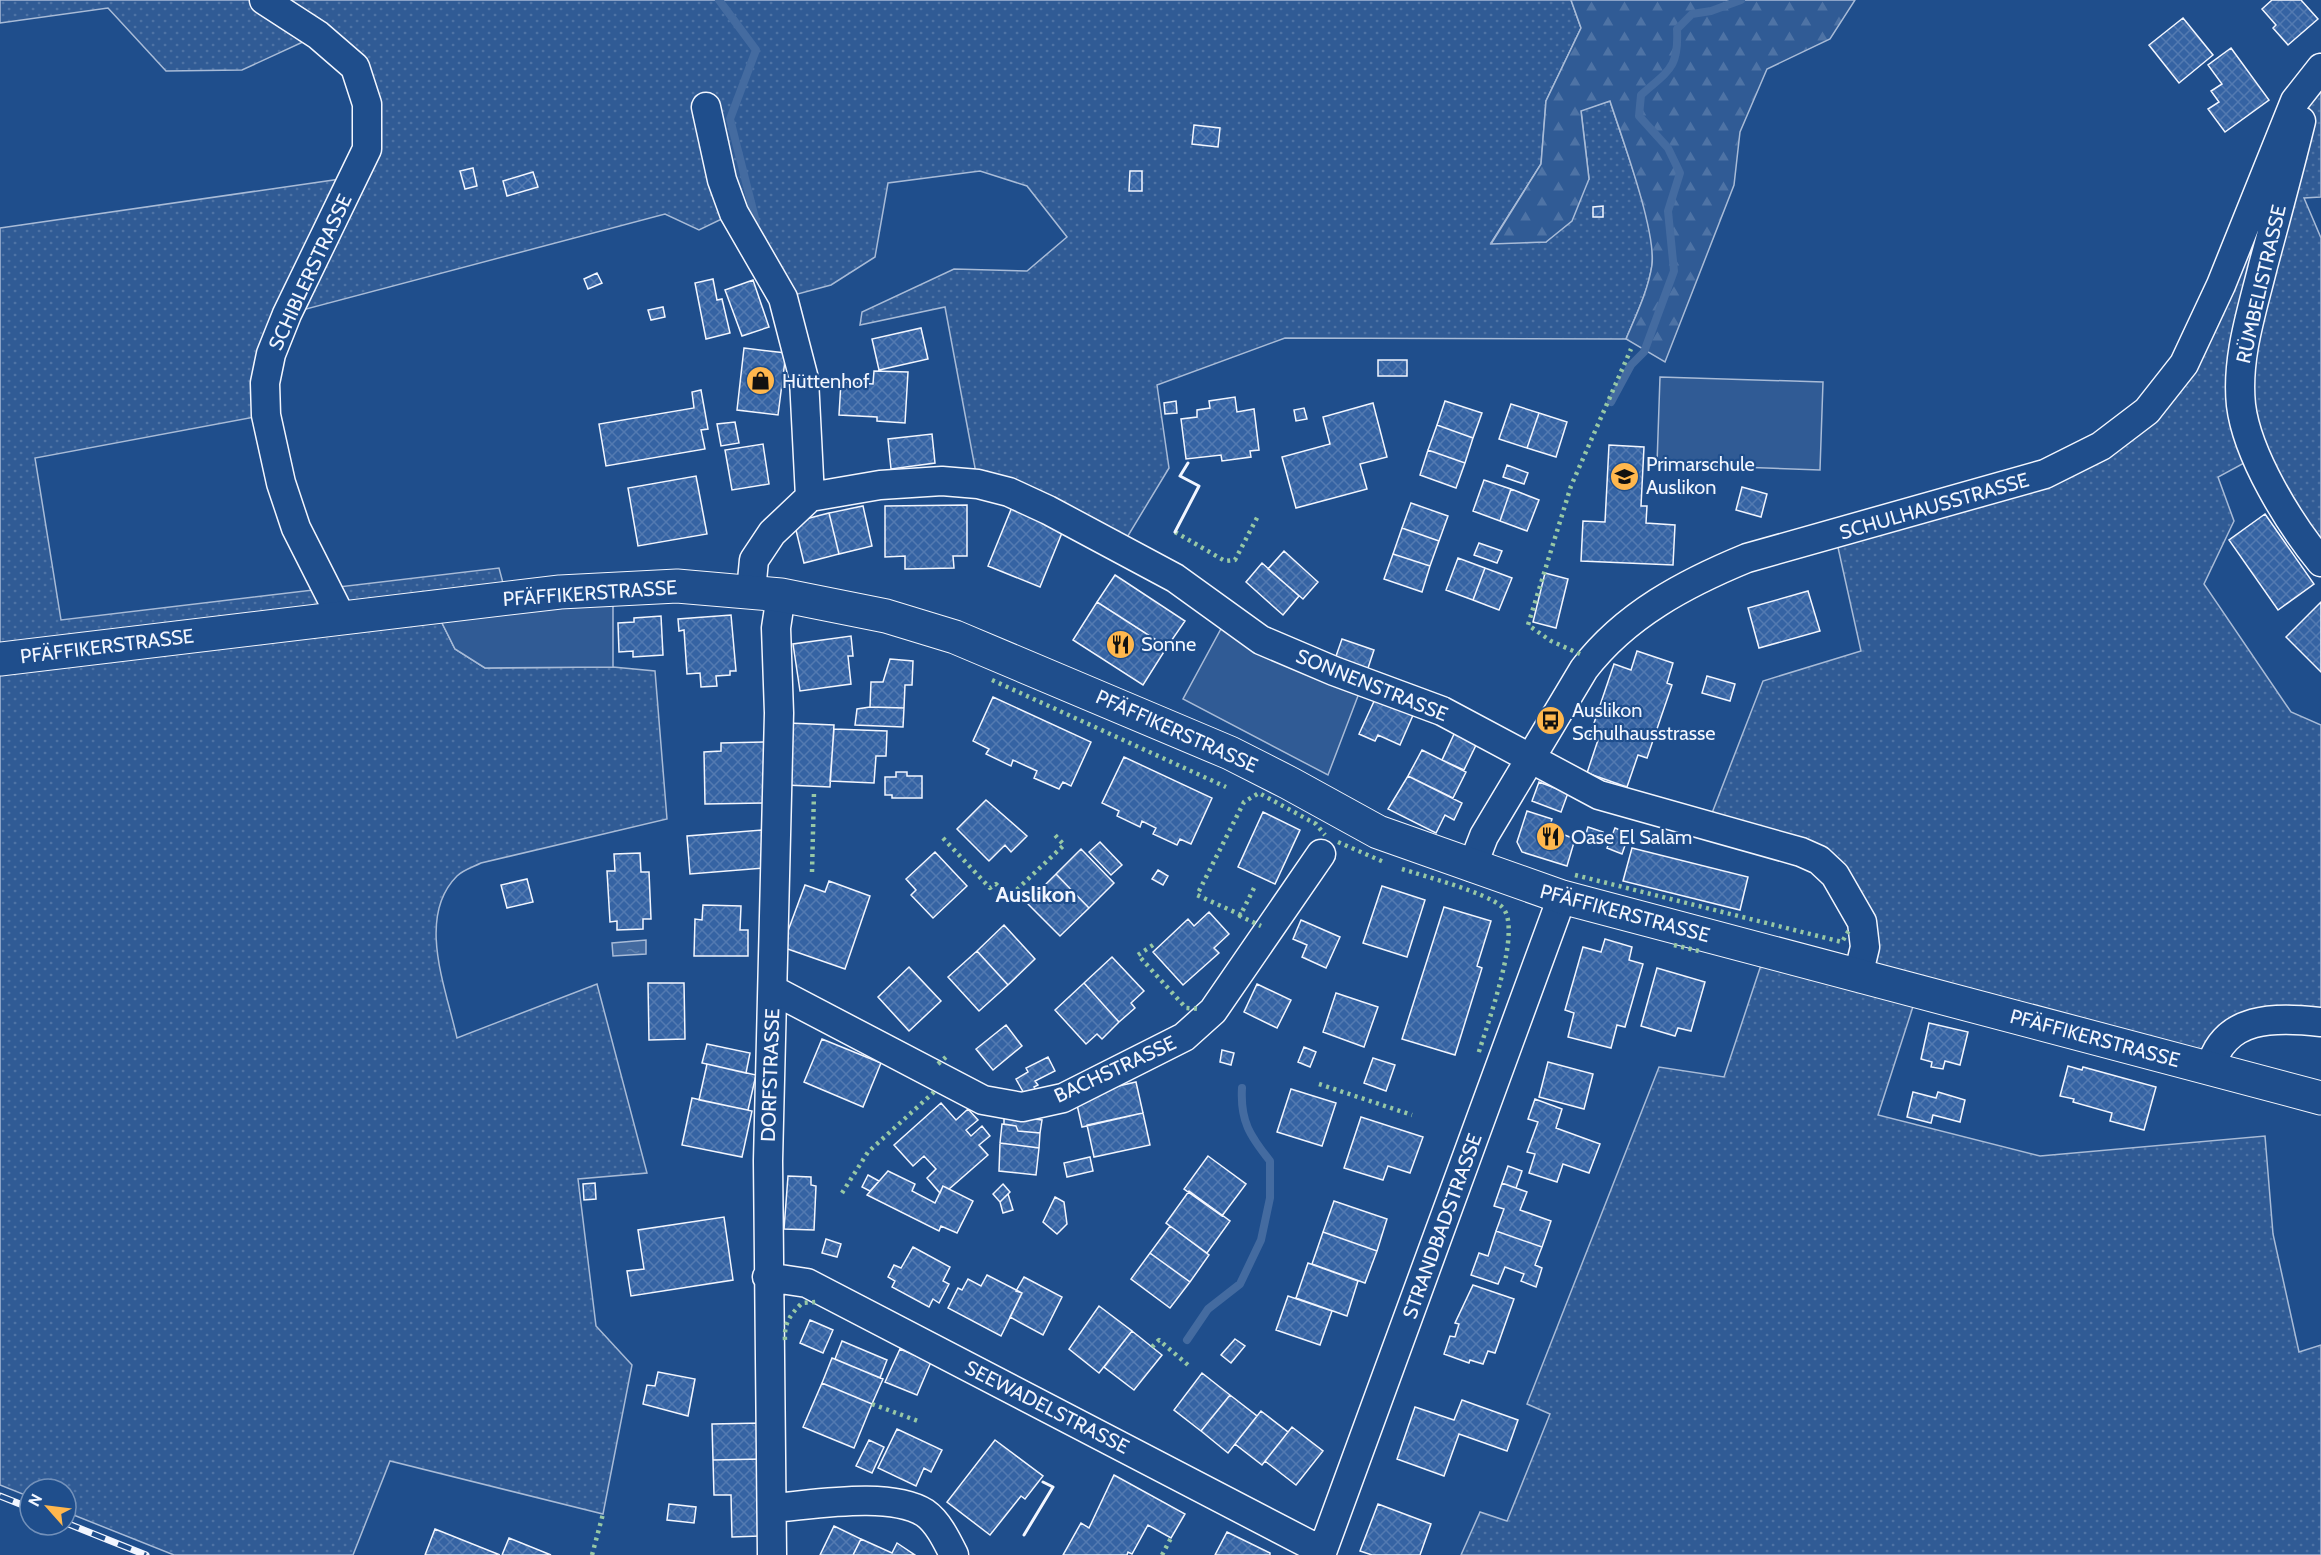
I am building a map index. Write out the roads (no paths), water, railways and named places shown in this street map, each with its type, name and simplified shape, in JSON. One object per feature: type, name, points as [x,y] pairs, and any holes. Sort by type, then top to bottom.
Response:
[{"type":"main road","name":"PFÄFFIKERSTRASSE","points":[[0,659],[341,617],[613,588],[677,586],[766,593],[886,616],[955,637],[1230,753],[1378,832],[1562,897],[2321,1098]]},
{"type":"street","name":"SCHIBLERSTRASSE","points":[[264,0],[318,35],[355,67],[367,104],[368,149],[287,314],[271,354],[265,383],[266,415],[281,483],[296,528],[341,617]]},
{"type":"street","name":"SCHULHAUSSTRASSE","points":[[1472,867],[1484,836],[1570,689],[1599,649],[1656,604],[1707,574],[1748,558],[2045,474],[2101,446],[2148,411],[2189,354],[2221,285],[2295,101],[2321,68]]},
{"type":"street","name":"RÜMBELISTRASSE","points":[[2295,101],[2305,109],[2253,307],[2241,363],[2241,407],[2257,456],[2291,519],[2321,562]]},
{"type":"street","points":[[706,107],[722,180],[734,213],[783,297],[804,379],[810,497]]},
{"type":"street","name":"SONNENSTRASSE","points":[[810,497],[880,485],[942,481],[978,484],[1009,492],[1048,510],[1175,578],[1261,640],[1334,671],[1434,707],[1599,795],[1782,845],[1819,860],[1835,875],[1862,922],[1865,947],[1857,976]]},
{"type":"street","name":"DORFSTRASSE","points":[[772,1555],[768,1277],[779,713],[776,628],[754,560],[772,533],[810,497]]},
{"type":"street","name":"BACHSTRASSE","points":[[773,990],[983,1100],[1022,1107],[1063,1098],[1184,1037],[1213,1011],[1321,854]]},
{"type":"street","name":"STRANDBADSTRASSE","points":[[1322,1553],[1562,897]]},
{"type":"street","points":[[2210,1069],[2214,1052],[2222,1041],[2238,1029],[2257,1022],[2294,1019],[2321,1022]]},
{"type":"street","name":"SEEWADELSTRASSE","points":[[768,1277],[807,1283],[1322,1553]]},
{"type":"street","points":[[772,1508],[885,1500],[905,1504],[927,1514],[945,1536],[954,1555]]},
{"type":"water","points":[[646,940],[646,954],[613,956],[612,943]]},
{"type":"waterway","points":[[719,0],[756,50],[730,119],[756,222]]},
{"type":"waterway","points":[[1611,402],[1631,365],[1644,352],[1674,271],[1668,211],[1680,173],[1668,148],[1639,116],[1641,95],[1670,67],[1676,52],[1677,29],[1692,14],[1711,11],[1741,0]]},
{"type":"waterway","points":[[1187,1340],[1208,1309],[1240,1284],[1261,1240],[1270,1198],[1270,1161],[1248,1128],[1243,1110],[1242,1088]]},
{"type":"railway","points":[[0,1496],[18,1503]]},
{"type":"railway","points":[[78,1528],[146,1555]]},
{"type":"place","name":"Hüttenhof","points":[[761,381]]},
{"type":"place","name":"Primarschule Auslikon","points":[[1625,476]]},
{"type":"place","name":"Sonne","points":[[1120,644]]},
{"type":"place","name":"Auslikon Schulhausstrasse","points":[[1551,721]]},
{"type":"place","name":"Oase El Salam","points":[[1550,837]]},
{"type":"district","name":"Auslikon","points":[[1036,894]]}]
